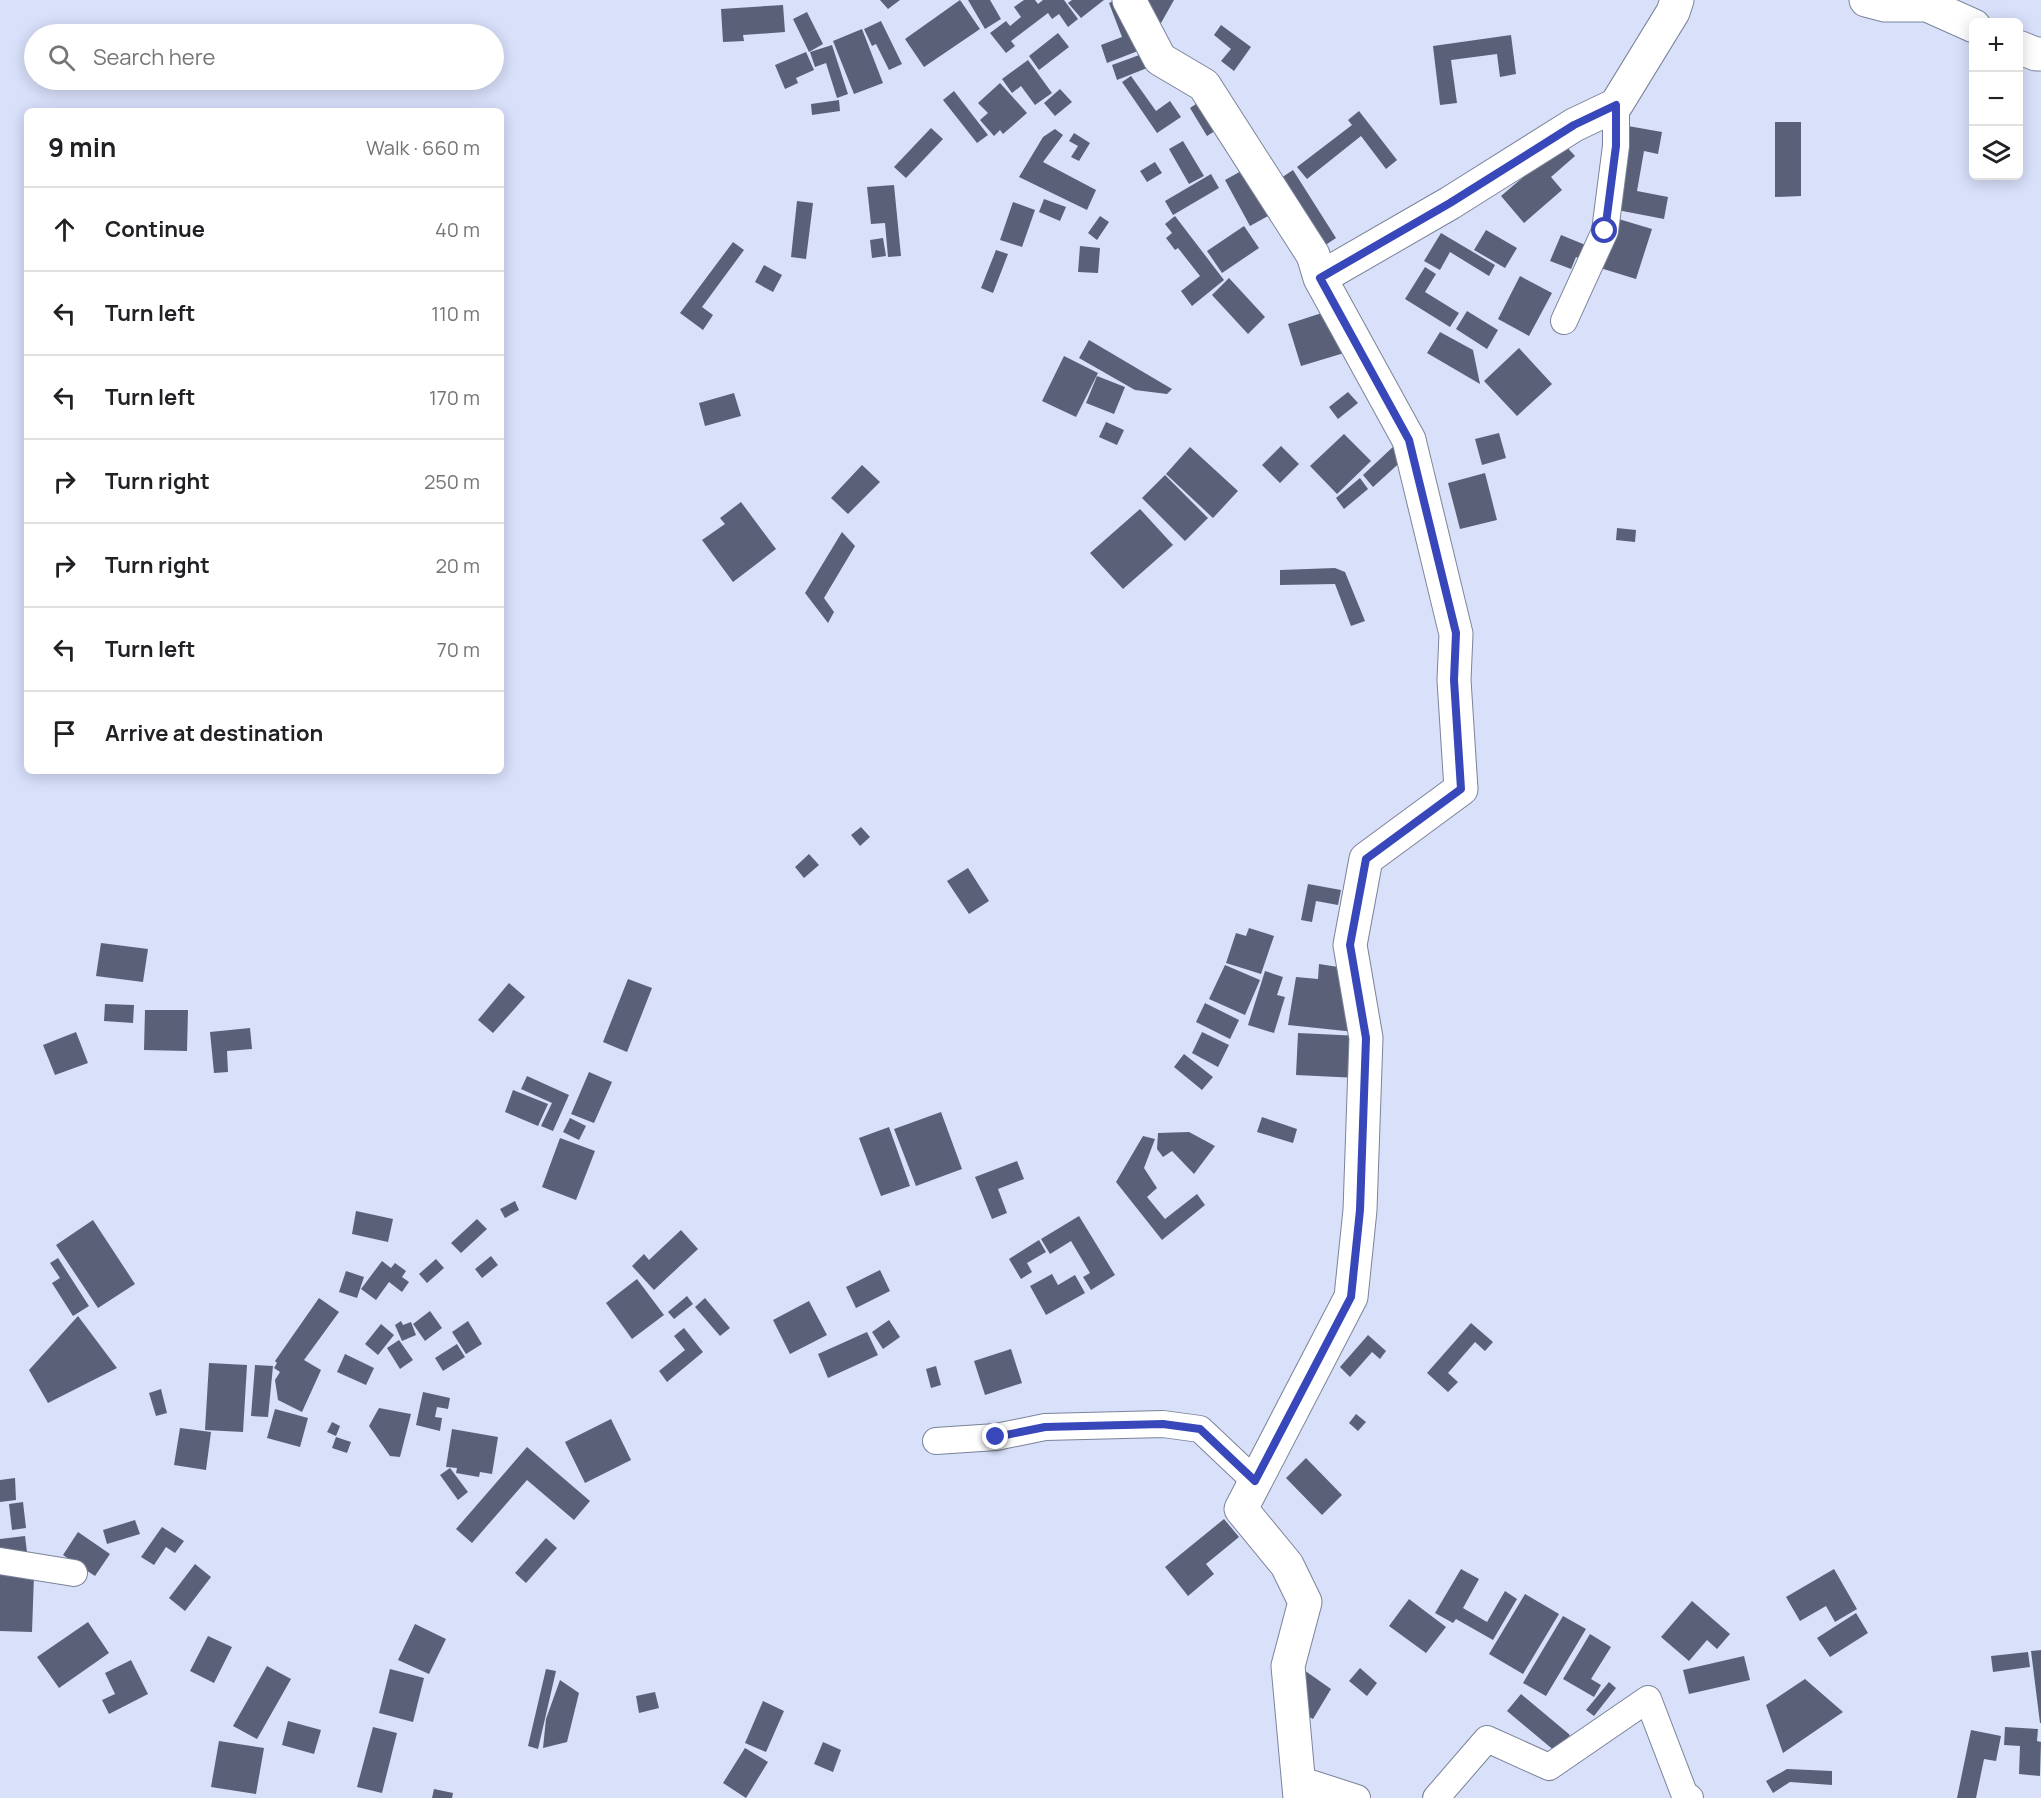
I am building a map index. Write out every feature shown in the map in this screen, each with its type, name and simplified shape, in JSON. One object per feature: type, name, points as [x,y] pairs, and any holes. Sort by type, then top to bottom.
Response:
[{"type":"street","points":[[1129,0],[1160,59],[1204,85],[1313,255],[1320,278],[1409,440],[1456,633],[1454,680],[1461,789],[1366,859],[1350,945],[1366,1038],[1360,1210],[1351,1297],[1241,1509],[1287,1565],[1305,1602],[1288,1666],[1299,1789],[1357,1798]]},
{"type":"street","points":[[1564,321],[1605,231],[1616,146],[1616,105],[1673,12],[1677,0]]},
{"type":"street","points":[[1866,0],[1885,5],[1927,5],[1969,24]]},
{"type":"street","points":[[2023,48],[2041,54]]},
{"type":"street","points":[[1320,278],[1450,203],[1574,125],[1616,105]]},
{"type":"street","points":[[936,1441],[996,1437],[1045,1427],[1163,1424],[1200,1429],[1255,1481]]},
{"type":"street","points":[[0,1561],[74,1573]]},
{"type":"street","points":[[1436,1798],[1487,1739],[1549,1767],[1648,1699],[1684,1793],[1690,1798]]},
{"type":"building","points":[[880,0],[900,0],[888,9]]},
{"type":"building","points":[[960,0],[980,29],[924,67],[905,39]]},
{"type":"building","points":[[968,0],[990,0],[1001,19],[985,29]]},
{"type":"building","points":[[1024,0],[1035,0],[1038,4],[1043,0],[1064,0],[1078,19],[1068,27],[1059,14],[1052,19],[1048,13],[1011,41],[1015,46],[1006,53],[990,33],[1006,21],[1010,26],[1021,17],[1014,7]]},
{"type":"building","points":[[1072,0],[1104,0],[1081,18],[1068,3]]},
{"type":"building","points":[[1116,0],[1143,49],[1107,63],[1101,45],[1122,37],[1109,3]]},
{"type":"building","points":[[1147,0],[1174,0],[1161,23],[1141,11]]},
{"type":"building","points":[[783,5],[785,32],[743,35],[744,41],[723,42],[721,9]]},
{"type":"building","points":[[807,12],[823,44],[809,52],[793,19]]},
{"type":"building","points":[[881,21],[902,64],[889,70],[876,44],[872,46],[864,29]]},
{"type":"building","points":[[1221,25],[1251,47],[1234,71],[1221,61],[1231,49],[1214,35]]},
{"type":"building","points":[[862,29],[883,83],[854,94],[833,41]]},
{"type":"building","points":[[1058,33],[1069,47],[1039,70],[1029,56]]},
{"type":"building","points":[[1511,35],[1516,74],[1500,77],[1497,54],[1451,60],[1457,103],[1440,105],[1433,46]]},
{"type":"building","points":[[832,45],[848,94],[837,98],[826,63],[815,67],[810,52]]},
{"type":"building","points":[[806,52],[814,70],[796,78],[798,83],[785,89],[775,65]]},
{"type":"building","points":[[1142,54],[1147,68],[1117,80],[1112,65]]},
{"type":"building","points":[[1028,60],[1052,93],[1035,105],[1021,86],[1012,93],[1002,79]]},
{"type":"building","points":[[1131,76],[1156,111],[1170,101],[1181,117],[1157,133],[1122,82]]},
{"type":"building","points":[[1000,83],[1027,113],[1003,134],[1000,130],[994,136],[980,120],[988,113],[978,103]]},
{"type":"building","points":[[1060,89],[1072,102],[1055,116],[1044,103]]},
{"type":"building","points":[[954,91],[988,135],[977,143],[943,100]]},
{"type":"building","points":[[1205,98],[1223,126],[1207,136],[1190,108]]},
{"type":"building","points":[[839,100],[840,111],[812,115],[811,104]]},
{"type":"building","points":[[1359,111],[1397,160],[1386,169],[1361,136],[1307,179],[1297,167],[1352,125],[1348,120]]},
{"type":"building","points":[[1775,122],[1801,122],[1801,196],[1775,197]]},
{"type":"building","points":[[1628,126],[1662,132],[1658,154],[1644,151],[1637,191],[1668,197],[1664,219],[1612,209]]},
{"type":"building","points":[[931,128],[943,139],[906,178],[894,167]]},
{"type":"building","points":[[1055,129],[1063,135],[1043,162],[1096,190],[1087,210],[1019,177],[1043,137]]},
{"type":"building","points":[[1074,133],[1090,143],[1079,161],[1071,157],[1078,146],[1069,141]]},
{"type":"building","points":[[1183,141],[1204,176],[1189,184],[1169,149]]},
{"type":"building","points":[[1563,143],[1575,156],[1551,177],[1562,190],[1524,223],[1501,196]]},
{"type":"building","points":[[1155,162],[1162,173],[1147,182],[1140,171]]},
{"type":"building","points":[[1243,170],[1268,216],[1250,226],[1225,180]]},
{"type":"building","points":[[1293,170],[1336,238],[1321,248],[1278,180]]},
{"type":"building","points":[[1211,174],[1219,188],[1173,215],[1165,201]]},
{"type":"building","points":[[894,185],[901,256],[888,257],[885,223],[871,224],[867,187]]},
{"type":"building","points":[[1044,199],[1066,207],[1060,221],[1039,212]]},
{"type":"building","points":[[797,201],[813,203],[806,259],[791,257]]},
{"type":"building","points":[[1013,202],[1035,210],[1022,247],[1000,240]]},
{"type":"building","points":[[1100,216],[1109,222],[1097,240],[1088,233]]},
{"type":"building","points":[[1175,216],[1224,280],[1192,306],[1181,291],[1200,276],[1178,248],[1175,250],[1166,238],[1172,233],[1165,224]]},
{"type":"building","points":[[1612,217],[1652,229],[1636,279],[1597,267]]},
{"type":"building","points":[[1244,226],[1259,248],[1222,273],[1207,251]]},
{"type":"building","points":[[1486,230],[1517,248],[1505,268],[1474,250]]},
{"type":"building","points":[[1441,233],[1495,265],[1489,276],[1450,252],[1440,270],[1424,261]]},
{"type":"building","points":[[1561,235],[1588,246],[1582,260],[1576,257],[1571,269],[1550,261]]},
{"type":"building","points":[[883,238],[886,256],[872,258],[870,240]]},
{"type":"building","points":[[733,242],[744,250],[702,307],[713,315],[703,330],[680,313]]},
{"type":"building","points":[[1080,246],[1100,248],[1098,273],[1078,272]]},
{"type":"building","points":[[996,250],[1008,254],[993,293],[981,288]]},
{"type":"building","points":[[764,265],[782,275],[773,292],[755,282]]},
{"type":"building","points":[[1425,267],[1436,274],[1425,292],[1459,313],[1450,327],[1405,299]]},
{"type":"building","points":[[1520,276],[1552,293],[1529,336],[1498,319]]},
{"type":"building","points":[[1229,278],[1265,317],[1248,334],[1212,295]]},
{"type":"building","points":[[1331,310],[1344,353],[1301,366],[1288,324]]},
{"type":"building","points":[[1467,311],[1498,330],[1487,349],[1456,329]]},
{"type":"building","points":[[1440,332],[1473,350],[1480,384],[1427,353]]},
{"type":"building","points":[[1089,340],[1172,389],[1167,394],[1135,390],[1079,358]]},
{"type":"building","points":[[1519,348],[1552,384],[1517,416],[1484,381]]},
{"type":"building","points":[[1064,356],[1098,373],[1076,417],[1042,401]]},
{"type":"building","points":[[1097,376],[1125,387],[1114,414],[1086,403]]},
{"type":"building","points":[[1348,392],[1358,403],[1338,419],[1329,407]]},
{"type":"building","points":[[734,393],[741,416],[705,426],[699,403]]},
{"type":"building","points":[[1106,422],[1124,430],[1117,445],[1099,437]]},
{"type":"building","points":[[1499,433],[1506,458],[1482,465],[1475,439]]},
{"type":"building","points":[[1344,434],[1371,461],[1337,494],[1310,466]]},
{"type":"building","points":[[1395,445],[1406,457],[1373,487],[1363,475]]},
{"type":"building","points":[[1281,446],[1299,464],[1280,483],[1262,465]]},
{"type":"building","points":[[1190,447],[1238,491],[1213,518],[1166,474]]},
{"type":"building","points":[[862,465],[880,482],[848,514],[831,498]]},
{"type":"building","points":[[1485,473],[1497,520],[1460,529],[1448,483]]},
{"type":"building","points":[[1165,475],[1208,518],[1185,541],[1142,498]]},
{"type":"building","points":[[1360,478],[1368,489],[1344,509],[1336,498]]},
{"type":"building","points":[[741,502],[776,549],[733,582],[702,540],[725,524],[720,518]]},
{"type":"building","points":[[1140,509],[1173,545],[1123,589],[1090,553]]},
{"type":"building","points":[[1617,528],[1636,530],[1635,542],[1616,540]]},
{"type":"building","points":[[842,532],[855,546],[824,598],[834,612],[828,623],[805,593]]},
{"type":"building","points":[[1335,568],[1345,572],[1365,621],[1351,626],[1335,584],[1280,585],[1280,570]]},
{"type":"building","points":[[861,827],[870,837],[860,846],[851,835]]},
{"type":"building","points":[[809,854],[819,865],[804,878],[795,867]]},
{"type":"building","points":[[968,868],[989,901],[969,914],[947,881]]},
{"type":"building","points":[[1308,884],[1341,890],[1338,905],[1316,901],[1312,922],[1301,920]]},
{"type":"building","points":[[1249,928],[1274,936],[1261,974],[1226,963],[1236,933],[1246,936]]},
{"type":"building","points":[[101,943],[148,949],[143,982],[96,976]]},
{"type":"building","points":[[1319,964],[1351,969],[1355,1032],[1288,1025],[1296,977],[1318,979]]},
{"type":"building","points":[[1225,965],[1260,980],[1245,1015],[1209,999]]},
{"type":"building","points":[[1265,971],[1283,977],[1277,995],[1285,997],[1274,1033],[1248,1025]]},
{"type":"building","points":[[628,979],[652,988],[627,1052],[603,1042]]},
{"type":"building","points":[[509,983],[525,997],[493,1033],[478,1020]]},
{"type":"building","points":[[1205,1003],[1239,1020],[1230,1039],[1196,1022]]},
{"type":"building","points":[[105,1004],[134,1005],[133,1023],[104,1021]]},
{"type":"building","points":[[145,1010],[188,1010],[187,1051],[144,1050]]},
{"type":"building","points":[[250,1028],[252,1049],[227,1051],[228,1072],[214,1073],[210,1032]]},
{"type":"building","points":[[76,1032],[88,1063],[55,1075],[43,1045]]},
{"type":"building","points":[[1202,1032],[1229,1045],[1218,1067],[1192,1053]]},
{"type":"building","points":[[1298,1033],[1360,1036],[1358,1078],[1296,1075]]},
{"type":"building","points":[[1184,1054],[1213,1077],[1202,1090],[1174,1067]]},
{"type":"building","points":[[589,1072],[612,1082],[594,1123],[571,1114]]},
{"type":"building","points":[[527,1076],[569,1095],[553,1131],[541,1126],[552,1103],[521,1089]]},
{"type":"building","points":[[513,1090],[548,1104],[538,1126],[505,1112]]},
{"type":"building","points":[[941,1112],[962,1169],[916,1186],[894,1129]]},
{"type":"building","points":[[1262,1117],[1297,1129],[1293,1143],[1257,1132]]},
{"type":"building","points":[[570,1118],[586,1126],[579,1140],[563,1132]]},
{"type":"building","points":[[889,1127],[910,1186],[881,1196],[859,1138]]},
{"type":"building","points":[[1189,1132],[1215,1146],[1194,1174],[1172,1151],[1163,1157],[1157,1149],[1158,1133]]},
{"type":"building","points":[[1143,1136],[1155,1139],[1144,1168],[1157,1188],[1147,1197],[1165,1219],[1197,1194],[1205,1205],[1162,1240],[1116,1182]]},
{"type":"building","points":[[560,1138],[595,1151],[576,1200],[542,1187]]},
{"type":"building","points":[[1017,1161],[1024,1179],[998,1189],[1007,1213],[992,1219],[975,1177]]},
{"type":"building","points":[[515,1201],[519,1210],[505,1218],[500,1209]]},
{"type":"building","points":[[356,1211],[393,1219],[388,1242],[352,1234]]},
{"type":"building","points":[[1079,1216],[1115,1275],[1091,1290],[1083,1277],[1090,1273],[1071,1241],[1050,1254],[1041,1239]]},
{"type":"building","points":[[477,1219],[487,1229],[461,1253],[451,1243]]},
{"type":"building","points":[[93,1220],[135,1284],[98,1308],[56,1245]]},
{"type":"building","points":[[681,1230],[698,1249],[654,1290],[632,1266],[644,1254],[649,1260]]},
{"type":"building","points":[[1039,1240],[1046,1252],[1027,1263],[1032,1272],[1021,1279],[1009,1259]]},
{"type":"building","points":[[491,1256],[498,1265],[482,1278],[475,1269]]},
{"type":"building","points":[[58,1258],[89,1306],[73,1316],[52,1283],[60,1278],[50,1263]]},
{"type":"building","points":[[436,1259],[444,1268],[427,1283],[419,1274]]},
{"type":"building","points":[[382,1261],[391,1268],[395,1263],[406,1271],[402,1277],[409,1282],[402,1292],[389,1282],[376,1300],[361,1289]]},
{"type":"building","points":[[880,1270],[890,1291],[856,1308],[846,1287]]},
{"type":"building","points":[[346,1271],[364,1277],[357,1298],[339,1292]]},
{"type":"building","points":[[1052,1274],[1058,1285],[1075,1275],[1085,1293],[1046,1315],[1030,1286]]},
{"type":"building","points":[[637,1279],[664,1315],[632,1339],[606,1303]]},
{"type":"building","points":[[687,1296],[693,1304],[674,1319],[668,1312]]},
{"type":"building","points":[[319,1298],[339,1312],[304,1360],[321,1370],[302,1412],[278,1400],[275,1380],[280,1372],[274,1368],[277,1363],[275,1361]]},
{"type":"building","points":[[705,1298],[730,1328],[720,1336],[695,1307]]},
{"type":"building","points":[[809,1301],[827,1335],[790,1354],[773,1320]]},
{"type":"building","points":[[430,1311],[442,1328],[425,1341],[413,1324]]},
{"type":"building","points":[[78,1316],[117,1368],[48,1403],[29,1370]]},
{"type":"building","points":[[889,1320],[900,1337],[883,1349],[872,1332]]},
{"type":"building","points":[[401,1321],[403,1325],[411,1322],[416,1335],[402,1341],[395,1325]]},
{"type":"building","points":[[468,1321],[482,1344],[466,1354],[452,1332]]},
{"type":"building","points":[[1471,1323],[1493,1342],[1485,1351],[1475,1342],[1448,1373],[1458,1382],[1448,1392],[1427,1373]]},
{"type":"building","points":[[381,1324],[394,1335],[378,1355],[365,1344]]},
{"type":"building","points":[[684,1328],[703,1352],[667,1382],[659,1371],[685,1350],[674,1336]]},
{"type":"building","points":[[867,1332],[878,1355],[828,1378],[818,1354]]},
{"type":"building","points":[[1368,1335],[1386,1351],[1380,1359],[1372,1352],[1350,1377],[1340,1367]]},
{"type":"building","points":[[399,1340],[413,1360],[400,1369],[387,1348]]},
{"type":"building","points":[[457,1344],[465,1357],[443,1371],[435,1358]]},
{"type":"building","points":[[1011,1349],[1022,1383],[985,1395],[974,1361]]},
{"type":"building","points":[[345,1354],[374,1368],[366,1385],[337,1372]]},
{"type":"building","points":[[209,1363],[247,1365],[243,1432],[205,1430]]},
{"type":"building","points":[[255,1365],[273,1366],[268,1417],[251,1416]]},
{"type":"building","points":[[936,1366],[941,1385],[931,1388],[926,1369]]},
{"type":"building","points":[[161,1389],[167,1413],[156,1416],[149,1393]]},
{"type":"building","points":[[423,1392],[450,1398],[448,1409],[437,1407],[435,1417],[442,1418],[440,1431],[416,1425]]},
{"type":"building","points":[[379,1408],[411,1414],[400,1457],[390,1456],[369,1426]]},
{"type":"building","points":[[275,1409],[308,1418],[300,1447],[267,1438]]},
{"type":"building","points":[[1356,1414],[1366,1422],[1358,1431],[1349,1423]]},
{"type":"building","points":[[611,1419],[631,1460],[585,1483],[565,1442]]},
{"type":"building","points":[[332,1422],[340,1426],[336,1436],[327,1432]]},
{"type":"building","points":[[180,1428],[211,1432],[206,1470],[174,1465]]},
{"type":"building","points":[[452,1429],[498,1437],[492,1474],[480,1472],[479,1477],[456,1473],[457,1468],[446,1467]]},
{"type":"building","points":[[336,1437],[351,1442],[347,1453],[332,1448]]},
{"type":"building","points":[[527,1447],[590,1501],[574,1520],[527,1480],[472,1543],[456,1529]]},
{"type":"building","points":[[1306,1458],[1342,1495],[1322,1515],[1286,1478]]},
{"type":"building","points":[[450,1468],[468,1492],[458,1500],[440,1475]]},
{"type":"building","points":[[15,1478],[16,1500],[0,1502],[0,1480]]},
{"type":"building","points":[[23,1502],[26,1528],[12,1530],[9,1504]]},
{"type":"building","points":[[1224,1519],[1239,1537],[1206,1564],[1214,1574],[1188,1596],[1165,1567]]},
{"type":"building","points":[[135,1520],[140,1534],[107,1544],[103,1530]]},
{"type":"building","points":[[162,1527],[184,1541],[175,1553],[166,1547],[154,1565],[141,1557]]},
{"type":"building","points":[[78,1532],[110,1554],[95,1576],[63,1555]]},
{"type":"building","points":[[25,1536],[27,1552],[0,1556],[0,1539]]},
{"type":"building","points":[[546,1538],[557,1548],[526,1583],[515,1573]]},
{"type":"building","points":[[195,1564],[211,1577],[185,1611],[169,1598]]},
{"type":"building","points":[[1461,1569],[1479,1579],[1463,1608],[1487,1622],[1505,1591],[1517,1599],[1493,1640],[1456,1619],[1453,1623],[1435,1613]]},
{"type":"building","points":[[1834,1569],[1857,1609],[1835,1622],[1826,1606],[1800,1621],[1786,1597]]},
{"type":"building","points":[[0,1573],[34,1575],[32,1632],[0,1631]]},
{"type":"building","points":[[1525,1594],[1559,1614],[1523,1674],[1489,1654]]},
{"type":"building","points":[[1409,1599],[1446,1627],[1426,1653],[1389,1626]]},
{"type":"building","points":[[1692,1601],[1730,1634],[1717,1649],[1707,1640],[1689,1661],[1661,1637]]},
{"type":"building","points":[[1856,1613],[1868,1633],[1830,1657],[1817,1638]]},
{"type":"building","points":[[1563,1616],[1586,1629],[1546,1696],[1523,1683]]},
{"type":"building","points":[[88,1622],[109,1653],[59,1688],[37,1657]]},
{"type":"building","points":[[415,1624],[446,1639],[429,1674],[398,1660]]},
{"type":"building","points":[[1590,1634],[1611,1647],[1591,1679],[1601,1685],[1594,1697],[1563,1679]]},
{"type":"building","points":[[208,1636],[232,1647],[214,1683],[190,1671]]},
{"type":"building","points":[[2041,1650],[2041,1723],[2040,1723],[2031,1651]]},
{"type":"building","points":[[2028,1652],[2030,1667],[1993,1672],[1991,1656]]},
{"type":"building","points":[[1744,1656],[1750,1680],[1689,1694],[1683,1670]]},
{"type":"building","points":[[131,1660],[148,1694],[109,1714],[102,1700],[115,1694],[105,1673]]},
{"type":"building","points":[[1294,1663],[1331,1689],[1313,1719],[1296,1710]]},
{"type":"building","points":[[267,1666],[291,1679],[257,1739],[233,1726]]},
{"type":"building","points":[[1360,1668],[1377,1683],[1367,1696],[1349,1681]]},
{"type":"building","points":[[390,1669],[424,1678],[413,1722],[379,1713]]},
{"type":"building","points":[[546,1669],[556,1671],[538,1749],[528,1746]]},
{"type":"building","points":[[1805,1679],[1843,1712],[1783,1753],[1766,1705]]},
{"type":"building","points":[[560,1680],[579,1693],[567,1742],[543,1748],[546,1719]]},
{"type":"building","points":[[1609,1682],[1616,1688],[1594,1716],[1586,1710]]},
{"type":"building","points":[[655,1692],[659,1708],[639,1713],[636,1696]]},
{"type":"building","points":[[1521,1694],[1570,1735],[1556,1752],[1507,1711]]},
{"type":"building","points":[[763,1701],[784,1711],[766,1752],[745,1743]]},
{"type":"building","points":[[288,1721],[321,1730],[314,1754],[282,1745]]},
{"type":"building","points":[[373,1727],[397,1733],[382,1793],[357,1787]]},
{"type":"building","points":[[2005,1727],[2038,1729],[2037,1741],[2041,1742],[2040,1776],[2019,1774],[2020,1746],[2004,1745]]},
{"type":"building","points":[[1971,1730],[2001,1736],[1996,1761],[1984,1759],[1976,1798],[1957,1798]]},
{"type":"building","points":[[219,1741],[264,1748],[256,1794],[211,1787]]},
{"type":"building","points":[[823,1742],[841,1750],[833,1772],[814,1764]]},
{"type":"building","points":[[745,1748],[768,1762],[746,1798],[723,1783]]},
{"type":"building","points":[[1787,1769],[1832,1771],[1832,1785],[1790,1782],[1773,1793],[1766,1781]]},
{"type":"building","points":[[434,1789],[453,1793],[452,1798],[432,1798]]},
{"type":"route","points":[[996,1437],[1045,1427],[1163,1424],[1200,1429],[1255,1481],[1351,1297],[1360,1210],[1366,1038],[1350,945],[1366,859],[1461,789],[1454,680],[1456,633],[1409,440],[1320,278],[1450,203],[1574,125],[1616,105],[1616,146],[1605,231]]}]
